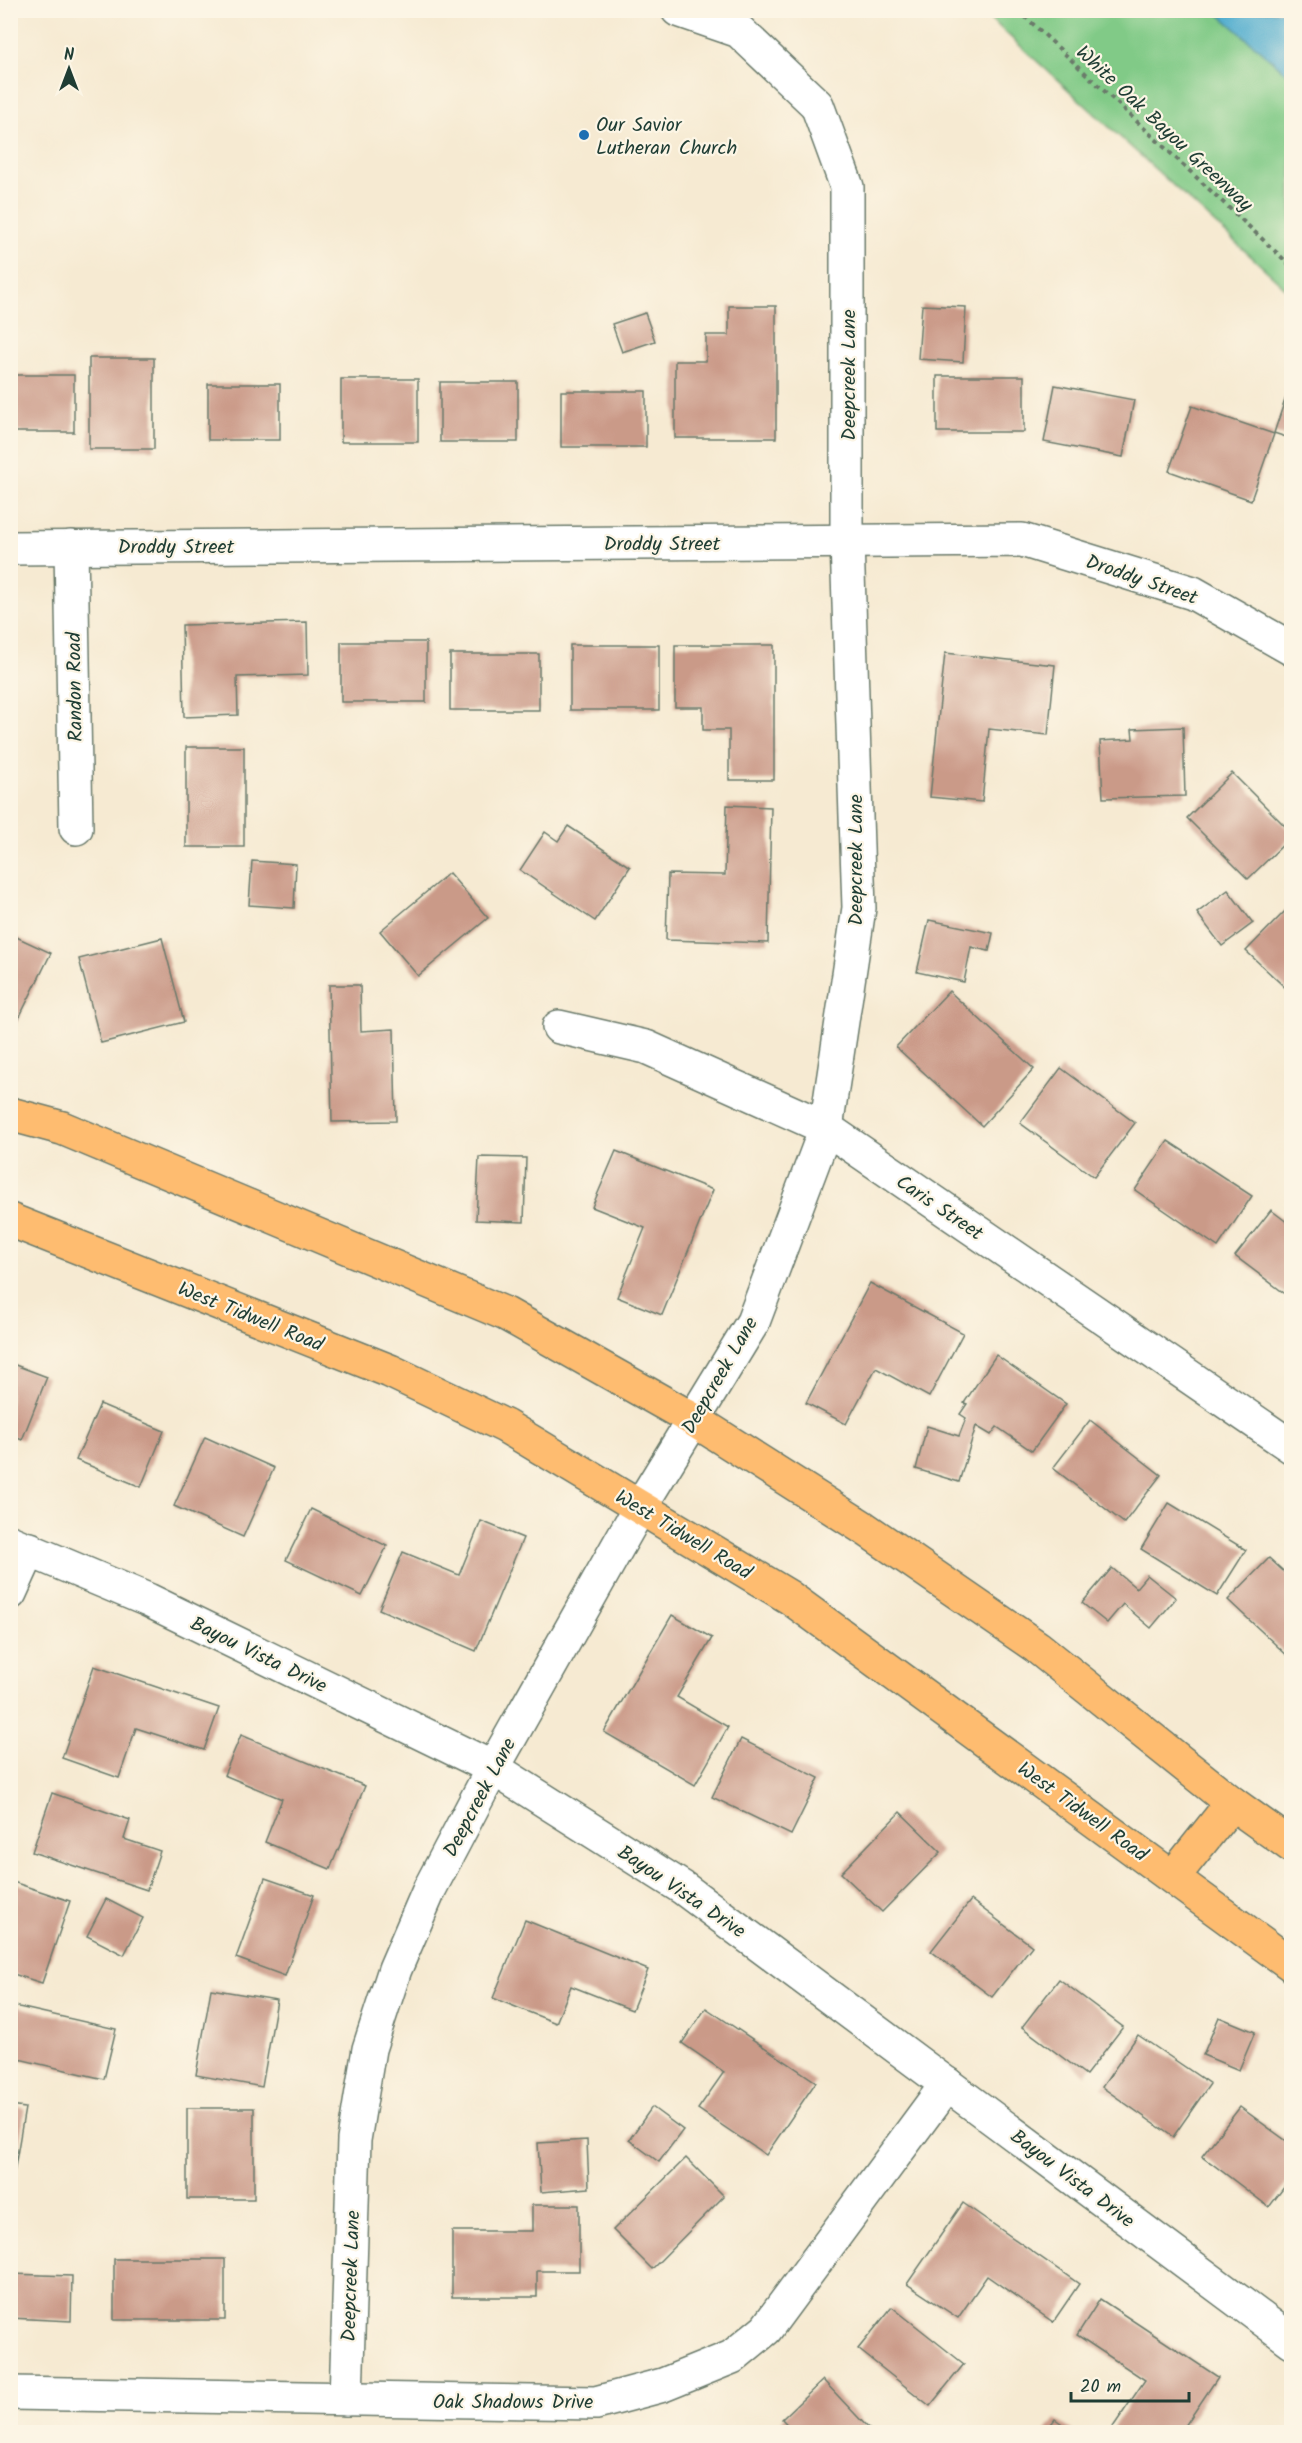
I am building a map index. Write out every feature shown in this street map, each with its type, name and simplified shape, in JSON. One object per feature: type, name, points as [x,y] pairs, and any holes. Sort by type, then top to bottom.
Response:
[{"type":"main road","points":[[10,1114],[62,1128],[506,1314],[694,1419],[864,1528],[1037,1647],[1232,1803],[1292,1846]]},
{"type":"main road","name":"West Tidwell Road","points":[[10,1220],[390,1371],[505,1426],[789,1597],[1292,1965]]},
{"type":"main road","points":[[1173,1877],[1232,1803]]},
{"type":"street","name":"Deepcreek Lane","points":[[346,2398],[354,2140],[369,2049],[395,1969],[430,1888],[493,1768],[640,1507],[753,1322],[826,1128],[859,908],[847,542],[847,187],[817,105],[739,31],[678,10]]},
{"type":"street","name":"Droddy Street","points":[[10,548],[1023,540],[1193,593],[1292,649]]},
{"type":"street","name":"Randon Road","points":[[71,547],[76,828]]},
{"type":"street","name":"Caris Street","points":[[559,1027],[646,1047],[826,1128],[1292,1447]]},
{"type":"street","name":"Bayou Vista Drive","points":[[20,1546],[148,1600],[493,1768],[683,1888],[1292,2341]]},
{"type":"street","points":[[10,1593],[20,1546]]},
{"type":"street","name":"Oak Shadows Drive","points":[[10,2393],[596,2403],[663,2385],[732,2357],[766,2329],[947,2084]]},
{"type":"path","name":"White Oak Bayou Greenway","points":[[1018,10],[1292,267]]},
{"type":"green space","points":[[982,11],[1291,11],[1291,294],[1279,282]]},
{"type":"water","points":[[1215,11],[1291,11],[1291,77]]},
{"type":"building","points":[[922,305],[966,307],[963,362],[918,359]]},
{"type":"building","points":[[729,306],[776,306],[776,438],[675,438],[675,361],[706,361],[706,335],[729,335]]},
{"type":"building","points":[[645,313],[655,341],[622,352],[612,324]]},
{"type":"building","points":[[89,358],[154,358],[154,449],[89,449]]},
{"type":"building","points":[[10,375],[74,375],[74,432],[10,432]]},
{"type":"building","points":[[937,376],[1024,376],[1024,432],[937,432]]},
{"type":"building","points":[[341,379],[418,379],[418,442],[341,442]]},
{"type":"building","points":[[440,382],[518,382],[518,442],[440,442]]},
{"type":"building","points":[[208,384],[280,384],[280,440],[208,440]]},
{"type":"building","points":[[1055,385],[1134,400],[1123,457],[1044,442]]},
{"type":"building","points":[[1289,388],[1292,389],[1292,439],[1274,433]]},
{"type":"building","points":[[561,391],[646,391],[646,447],[561,447]]},
{"type":"building","points":[[1192,406],[1274,434],[1251,500],[1169,471]]},
{"type":"building","points":[[307,622],[308,675],[237,677],[238,715],[184,717],[182,625]]},
{"type":"building","points":[[341,642],[426,642],[426,702],[341,702]]},
{"type":"building","points":[[570,645],[659,645],[659,710],[570,710]]},
{"type":"building","points":[[675,645],[774,645],[774,780],[729,780],[729,730],[703,730],[703,707],[675,707]]},
{"type":"building","points":[[945,653],[1055,665],[1048,735],[989,729],[982,802],[930,797]]},
{"type":"building","points":[[450,654],[539,654],[539,710],[450,710]]},
{"type":"building","points":[[1183,727],[1185,796],[1103,798],[1100,741],[1133,739],[1132,729]]},
{"type":"building","points":[[186,747],[244,747],[244,847],[186,847]]},
{"type":"building","points":[[1232,773],[1292,833],[1292,836],[1248,879],[1187,818]]},
{"type":"building","points":[[727,805],[771,807],[768,943],[666,940],[668,874],[725,875]]},
{"type":"building","points":[[568,826],[630,867],[595,921],[520,870],[545,832],[558,841]]},
{"type":"building","points":[[252,861],[296,864],[294,908],[249,905]]},
{"type":"building","points":[[449,873],[488,918],[418,976],[380,931]]},
{"type":"building","points":[[1228,890],[1253,923],[1222,946],[1197,913]]},
{"type":"building","points":[[1292,904],[1292,994],[1246,951]]},
{"type":"building","points":[[929,920],[993,933],[989,951],[971,947],[964,982],[917,972]]},
{"type":"building","points":[[10,934],[51,953],[14,1028],[10,1026]]},
{"type":"building","points":[[162,938],[184,1022],[101,1043],[79,959]]},
{"type":"building","points":[[329,985],[360,985],[361,1031],[394,1029],[396,1121],[332,1122]]},
{"type":"building","points":[[949,991],[1034,1069],[982,1126],[896,1047]]},
{"type":"building","points":[[1061,1068],[1135,1123],[1094,1177],[1020,1123]]},
{"type":"building","points":[[1168,1141],[1252,1196],[1218,1247],[1135,1190]]},
{"type":"building","points":[[616,1151],[713,1190],[662,1315],[617,1297],[645,1228],[592,1207]]},
{"type":"building","points":[[479,1157],[526,1158],[524,1222],[476,1220]]},
{"type":"building","points":[[1271,1210],[1292,1226],[1292,1299],[1235,1256]]},
{"type":"building","points":[[870,1283],[963,1333],[929,1397],[876,1368],[846,1424],[806,1403]]},
{"type":"building","points":[[996,1355],[1066,1404],[1032,1451],[997,1427],[991,1435],[976,1426],[959,1482],[916,1469],[927,1426],[959,1436],[966,1418],[960,1414],[967,1404],[964,1403]]},
{"type":"building","points":[[10,1363],[47,1377],[22,1440],[10,1435]]},
{"type":"building","points":[[100,1404],[164,1431],[141,1487],[76,1460]]},
{"type":"building","points":[[1090,1420],[1161,1475],[1124,1523],[1053,1468]]},
{"type":"building","points":[[205,1437],[274,1468],[243,1537],[174,1506]]},
{"type":"building","points":[[1169,1503],[1246,1550],[1217,1596],[1141,1549]]},
{"type":"building","points":[[311,1509],[387,1546],[362,1596],[286,1560]]},
{"type":"building","points":[[481,1521],[523,1538],[476,1651],[379,1609],[403,1552],[459,1575]]},
{"type":"building","points":[[1269,1558],[1292,1579],[1292,1660],[1228,1600]]},
{"type":"building","points":[[1112,1568],[1136,1588],[1147,1575],[1176,1598],[1151,1628],[1123,1604],[1107,1623],[1082,1603]]},
{"type":"building","points":[[672,1615],[712,1638],[677,1697],[728,1727],[695,1785],[604,1732]]},
{"type":"building","points":[[94,1666],[219,1708],[204,1750],[136,1728],[119,1778],[62,1758]]},
{"type":"building","points":[[241,1735],[365,1786],[330,1869],[265,1842],[282,1799],[224,1775]]},
{"type":"building","points":[[741,1739],[819,1778],[791,1835],[712,1797]]},
{"type":"building","points":[[52,1793],[130,1820],[124,1839],[160,1851],[147,1890],[32,1852]]},
{"type":"building","points":[[900,1812],[941,1852],[882,1912],[841,1873]]},
{"type":"building","points":[[265,1878],[314,1895],[285,1976],[236,1958]]},
{"type":"building","points":[[10,1881],[70,1901],[42,1983],[10,1973]]},
{"type":"building","points":[[106,1899],[143,1918],[124,1955],[87,1936]]},
{"type":"building","points":[[971,1900],[1032,1946],[992,1997],[931,1951]]},
{"type":"building","points":[[525,1920],[648,1970],[632,2010],[571,1986],[556,2023],[493,1998]]},
{"type":"building","points":[[1059,1979],[1123,2027],[1086,2075],[1022,2027]]},
{"type":"building","points":[[211,1989],[277,2000],[262,2087],[196,2075]]},
{"type":"building","points":[[10,2005],[116,2029],[104,2079],[10,2057]]},
{"type":"building","points":[[706,2008],[816,2082],[766,2155],[698,2109],[724,2072],[682,2043]]},
{"type":"building","points":[[1219,2017],[1255,2032],[1239,2070],[1203,2055]]},
{"type":"building","points":[[1138,2035],[1210,2084],[1173,2137],[1102,2087]]},
{"type":"building","points":[[10,2106],[25,2108],[12,2185],[10,2185]]},
{"type":"building","points":[[652,2107],[683,2130],[659,2162],[629,2140]]},
{"type":"building","points":[[1240,2107],[1292,2145],[1292,2177],[1269,2207],[1202,2156]]},
{"type":"building","points":[[187,2108],[254,2108],[254,2199],[187,2199]]},
{"type":"building","points":[[587,2140],[589,2188],[541,2192],[538,2143]]},
{"type":"building","points":[[686,2158],[724,2196],[652,2269],[613,2230]]},
{"type":"building","points":[[963,2203],[1079,2284],[1053,2322],[987,2276],[958,2318],[907,2284]]},
{"type":"building","points":[[532,2205],[579,2205],[579,2271],[537,2271],[537,2297],[452,2297],[452,2231],[532,2231]]},
{"type":"building","points":[[114,2259],[225,2259],[225,2320],[114,2320]]},
{"type":"building","points":[[10,2274],[72,2276],[71,2321],[10,2318]]},
{"type":"building","points":[[1100,2299],[1218,2377],[1181,2432],[1115,2432],[1111,2430],[1145,2380],[1077,2335]]},
{"type":"building","points":[[892,2307],[964,2364],[930,2406],[858,2349]]},
{"type":"building","points":[[823,2380],[872,2432],[794,2432],[782,2419]]},
{"type":"building","points":[[1055,2419],[1074,2432],[1045,2432]]},
{"type":"place","name":"Our Savior Lutheran Church","points":[[584,135]]}]
